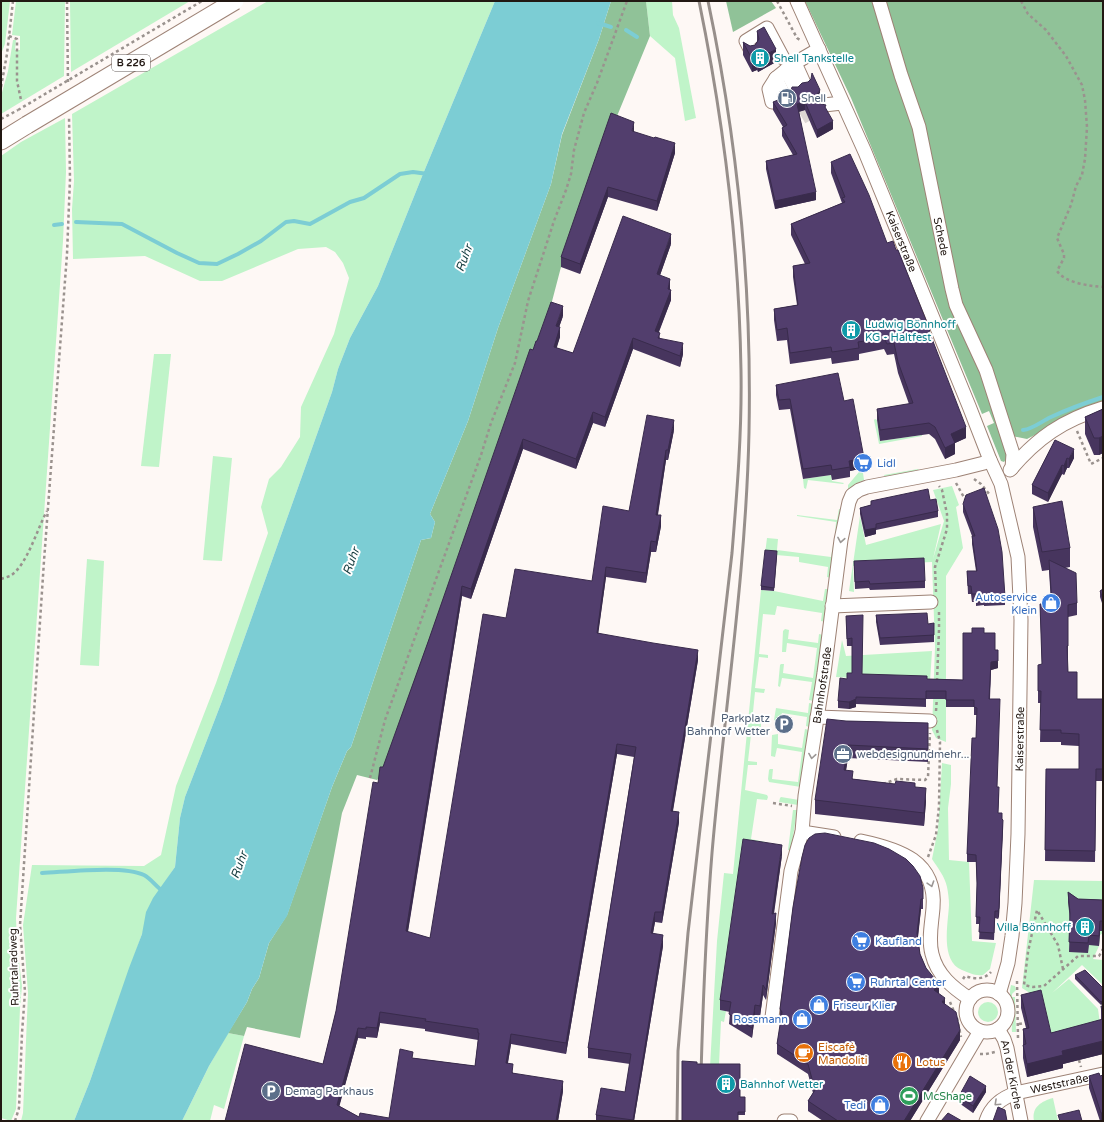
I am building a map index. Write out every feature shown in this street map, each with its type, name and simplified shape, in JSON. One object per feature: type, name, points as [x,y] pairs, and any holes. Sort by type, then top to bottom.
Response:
[{"type":"main road","name":"B 226","points":[[1,140],[236,1]]},
{"type":"street","name":"Kaiserstraße","points":[[797,1],[865,152],[1001,484],[1018,557],[1021,620],[1020,784],[1015,903],[1008,963],[999,994]]},
{"type":"street","name":"Schede","points":[[879,1],[901,75],[919,127],[947,270],[955,300],[986,370],[1012,454],[1012,468]]},
{"type":"street","points":[[751,51],[746,41],[767,28],[785,67],[800,85]]},
{"type":"street","points":[[772,102],[769,89],[785,67],[819,49]]},
{"type":"street","points":[[784,95],[785,67]]},
{"type":"street","points":[[824,105],[842,103]]},
{"type":"street","points":[[1001,484],[1012,468],[1035,443],[1054,429],[1088,412],[1103,408]]},
{"type":"street","name":"Bahnhofstraße","points":[[773,1013],[791,871],[802,832],[841,540],[849,502],[852,495],[867,487],[958,478],[990,460]]},
{"type":"street","points":[[832,606],[931,602]]},
{"type":"street","points":[[818,717],[933,724]]},
{"type":"street","points":[[802,832],[847,839],[895,850],[921,867],[932,884],[933,906],[931,923],[931,953],[936,966],[944,978],[970,999]]},
{"type":"street","points":[[985,991],[991,991],[999,994],[1005,1001],[1008,1009],[1008,1015],[1004,1024],[998,1029],[987,1032],[980,1031],[971,1024],[968,1019],[966,1011],[970,999],[978,993],[985,991]]},
{"type":"street","name":"An der Kirche","points":[[998,1029],[1007,1048],[1021,1121]]},
{"type":"street","points":[[926,1121],[970,1050],[980,1031]]},
{"type":"street","name":"Weststraße","points":[[986,1121],[991,1109],[1004,1097],[1103,1074]]},
{"type":"street","points":[[784,1121],[791,1121]]},
{"type":"path","points":[[1,87],[7,54],[13,1]]},
{"type":"path","points":[[67,1],[68,84]]},
{"type":"path","points":[[1,118],[18,110],[202,1]]},
{"type":"path","points":[[370,778],[390,705],[481,455],[491,423],[515,363],[528,301],[571,174],[574,150],[584,113],[597,83],[627,1]]},
{"type":"path","points":[[777,1],[797,38]]},
{"type":"path","points":[[1021,1],[1028,14],[1046,30],[1066,56],[1082,85],[1085,100],[1087,127],[1085,159],[1082,175],[1076,186],[1071,205],[1057,238],[1064,254],[1064,258],[1057,271],[1060,275],[1086,286],[1103,288]]},
{"type":"path","points":[[9,36],[17,39],[17,81],[21,100]]},
{"type":"path","name":"Ruhrtalradweg","points":[[15,1121],[20,1108],[22,1033],[25,992],[20,925],[67,254],[70,179],[69,113]]},
{"type":"path","points":[[1072,420],[1091,464],[1103,458]]},
{"type":"path","points":[[863,463],[872,462]]},
{"type":"path","points":[[958,478],[967,502]]},
{"type":"path","points":[[972,478],[982,484],[994,498],[1005,499]]},
{"type":"path","points":[[1,579],[10,576],[22,564],[48,509]]},
{"type":"path","points":[[882,784],[897,779],[925,780],[928,777],[933,724]]},
{"type":"path","points":[[921,867],[929,856],[936,835],[939,806],[940,742],[933,724]]},
{"type":"path","points":[[773,803],[804,808]]},
{"type":"path","points":[[1063,969],[1058,945],[1037,910],[1028,952],[1024,985],[1033,987],[1044,986],[1053,980],[1078,956],[1099,956],[1103,949]]},
{"type":"path","points":[[956,989],[965,976],[979,978],[986,976],[992,971],[1005,976]]},
{"type":"path","points":[[945,1004],[949,1000],[955,1012],[959,1026],[961,1043],[970,1050]]},
{"type":"path","points":[[1019,1024],[1024,1023]]},
{"type":"green space","points":[[1,1],[10,1],[5,44],[1,54]]},
{"type":"green space","points":[[16,1],[65,1],[64,76],[1,114],[1,96],[8,71],[13,40],[16,40],[15,50],[20,50],[20,36],[12,35]]},
{"type":"green space","points":[[70,1],[190,1],[71,72]]},
{"type":"green space","points":[[268,1],[495,1],[378,286],[350,338],[338,369],[332,392],[222,701],[185,797],[180,818],[175,867],[167,879],[142,934],[90,1081],[74,1121],[21,1121],[23,1113],[28,993],[23,925],[32,865],[144,866],[161,855],[176,786],[216,683],[268,533],[261,507],[269,479],[281,467],[300,437],[301,407],[334,334],[349,278],[343,263],[335,252],[326,247],[298,249],[222,281],[200,281],[145,256],[73,259],[72,209],[74,181],[72,114]]},
{"type":"green space","points":[[611,1],[646,1],[650,36],[615,121],[561,267],[550,309],[380,777],[377,780],[357,775],[342,813],[300,1038],[247,1027],[244,1036],[228,1033],[247,1002],[252,989],[259,978],[269,943],[287,915],[332,787],[347,751],[351,747],[421,540],[431,538],[435,522],[430,514],[468,421],[498,328],[551,184],[562,135],[599,39]]},
{"type":"green space","points":[[646,1],[672,1],[673,15],[679,28],[696,118],[685,121],[675,58],[650,36]]},
{"type":"green space","points":[[726,1],[771,1],[776,8],[733,32]]},
{"type":"green space","points":[[805,1],[1103,1],[1103,403],[1086,409],[1027,439],[1012,436],[1007,458],[1004,462],[1001,461],[987,426],[994,423],[989,411],[982,414],[851,98]]},
{"type":"green space","points":[[65,118],[66,172],[63,241],[16,918],[17,945],[22,986],[16,1109],[11,1121],[1,1118],[1,156],[21,142]]},
{"type":"green space","points":[[154,354],[171,354],[159,467],[141,466]]},
{"type":"green space","points":[[875,419],[877,420],[880,441],[922,436],[879,444]]},
{"type":"green space","points":[[213,456],[232,458],[222,561],[203,560]]},
{"type":"green space","points":[[919,470],[885,477],[884,475]]},
{"type":"green space","points":[[859,472],[863,473],[864,480],[855,484],[848,490],[848,485]]},
{"type":"green space","points":[[831,475],[832,481],[844,483],[808,480],[806,489],[804,488],[803,479]]},
{"type":"green space","points":[[952,486],[959,505],[956,507],[963,548],[946,576],[946,742],[936,738],[932,730],[935,647],[932,562],[853,566],[854,592],[849,591],[860,516],[866,545],[941,524],[933,559],[944,521],[933,490]]},
{"type":"green space","points":[[839,509],[841,509],[837,535],[835,534],[836,522],[797,516],[837,520]]},
{"type":"green space","points":[[767,538],[778,539],[777,550],[831,557],[833,545],[835,545],[831,578],[827,577],[828,567],[799,562],[799,557],[765,554]]},
{"type":"green space","points":[[87,559],[104,561],[99,666],[80,665]]},
{"type":"green space","points":[[825,589],[829,589],[825,622],[821,621],[822,613],[777,606],[775,615],[763,614],[759,654],[768,655],[768,658],[759,657],[755,688],[765,689],[764,693],[755,692],[752,722],[761,723],[761,727],[752,726],[748,761],[757,762],[757,765],[748,765],[745,790],[767,795],[768,797],[767,800],[757,799],[751,839],[765,842],[720,1010],[726,1011],[724,1022],[721,1021],[719,1065],[710,1067],[717,941],[724,873],[733,874],[761,590],[774,591],[823,601]]},
{"type":"green space","points":[[785,629],[789,630],[788,639],[818,643],[819,634],[823,635],[813,701],[809,700],[812,682],[782,678],[780,687],[778,686],[781,664],[784,664],[783,673],[813,678],[817,648],[787,643],[786,652],[782,652],[783,631]]},
{"type":"green space","points":[[842,640],[846,656],[932,651],[930,682],[836,677]]},
{"type":"green space","points":[[809,703],[813,704],[809,727],[806,726],[807,717],[782,713],[779,722],[774,720],[776,708],[808,713]]},
{"type":"green space","points":[[805,729],[809,730],[801,787],[769,782],[769,770],[773,769],[772,779],[798,782],[802,752],[777,748],[775,757],[771,756],[772,735],[778,734],[778,744],[802,748]]},
{"type":"green space","points":[[942,763],[951,765],[951,784],[948,808],[949,860],[969,862],[972,941],[996,943],[990,969],[983,975],[972,974],[955,965],[948,950],[947,932],[949,898],[943,876],[932,859],[938,829]]},
{"type":"green space","points":[[781,797],[799,800],[798,805],[779,802]]},
{"type":"green space","points":[[793,810],[797,810],[791,851],[788,850]]},
{"type":"green space","points":[[1034,880],[1103,881],[1103,933],[1100,935],[1099,946],[1093,959],[1103,960],[1103,985],[1082,965],[1052,993],[1069,979],[1098,1009],[1101,1031],[1051,1044],[1036,997],[1022,988]]},
{"type":"green space","points":[[1011,985],[1015,986],[1016,990],[1012,994],[1012,997],[1015,997],[1016,1032],[1012,1032],[1013,1008],[1010,996]]},
{"type":"green space","points":[[988,1002],[995,1005],[998,1012],[995,1019],[988,1022],[981,1019],[978,1012],[981,1005]]},
{"type":"green space","points":[[228,1033],[244,1036],[224,1109],[214,1105],[210,1121],[182,1121],[209,1066]]},
{"type":"green space","points":[[1053,1098],[1058,1121],[1034,1121],[1034,1112],[1038,1105]]},
{"type":"water","name":"Ruhr","points":[[495,1],[611,1],[599,39],[562,134],[551,184],[498,328],[468,421],[430,514],[435,522],[431,538],[421,540],[351,747],[347,751],[332,787],[287,916],[269,943],[259,978],[252,989],[247,1002],[209,1066],[182,1121],[74,1121],[90,1081],[142,934],[146,912],[153,898],[175,867],[180,818],[185,797],[222,701],[332,392],[338,369],[350,338],[378,286]]},
{"type":"building","points":[[764,27],[776,49],[758,59],[757,57],[752,59],[743,42],[750,46],[755,45],[759,39],[757,31]]},
{"type":"building","points":[[812,73],[820,90],[817,94],[817,101],[826,105],[825,107],[833,121],[817,130],[805,102],[797,104],[816,192],[775,201],[766,161],[797,154],[782,128],[787,125],[773,102],[778,100],[780,94],[787,94],[791,91],[792,87],[798,87],[802,83],[808,82],[811,79]]},
{"type":"building","points":[[611,113],[634,122],[632,131],[675,143],[657,201],[608,187],[580,264],[561,257]]},
{"type":"building","points":[[850,154],[869,195],[887,243],[893,241],[896,250],[898,250],[966,427],[951,434],[955,443],[945,448],[935,427],[929,423],[880,430],[877,409],[913,403],[898,362],[894,343],[887,344],[884,338],[858,342],[859,348],[832,352],[831,347],[790,353],[787,328],[777,330],[774,309],[798,305],[793,266],[810,263],[791,224],[845,202],[842,198],[845,197],[831,162]]},
{"type":"building","points":[[623,216],[671,234],[657,274],[670,279],[668,289],[671,290],[655,331],[660,333],[658,338],[683,343],[680,356],[633,338],[605,417],[593,412],[576,459],[523,439],[471,589],[462,586],[406,931],[430,938],[483,614],[506,618],[515,569],[592,581],[603,506],[629,511],[647,415],[674,420],[668,450],[666,450],[656,515],[661,515],[656,542],[651,541],[646,573],[606,567],[597,633],[698,650],[671,811],[679,812],[662,912],[655,912],[651,933],[663,935],[633,1120],[596,1115],[601,1088],[625,1092],[631,1054],[588,1048],[636,747],[617,744],[566,1043],[511,1034],[506,1063],[513,1064],[512,1073],[563,1081],[556,1121],[225,1121],[245,1044],[323,1064],[336,1011],[373,782],[378,783],[380,767],[383,767],[428,642],[530,349],[533,350],[551,302],[563,306],[556,326],[560,327],[554,347],[573,353]],"holes":[[[380,1012],[426,1019],[425,1021],[478,1029],[479,1033],[475,1066],[412,1058],[413,1052],[400,1049],[389,1118],[360,1113],[359,1117],[337,1105],[358,1028],[377,1028]]]},
{"type":"building","points":[[838,373],[844,401],[853,399],[864,458],[849,461],[850,467],[832,470],[831,465],[803,469],[790,399],[779,400],[776,385]]},
{"type":"building","points":[[1103,409],[1103,436],[1094,438],[1085,417]]},
{"type":"building","points":[[1055,440],[1074,449],[1069,459],[1067,458],[1064,466],[1062,465],[1048,493],[1032,485]]},
{"type":"building","points":[[984,488],[998,529],[1002,552],[1005,597],[976,598],[976,594],[972,594],[971,586],[968,586],[967,571],[977,571],[972,536],[975,536],[963,504],[966,495]]},
{"type":"building","points":[[928,489],[930,500],[936,499],[938,511],[876,524],[876,528],[865,530],[860,508],[871,505],[871,501]]},
{"type":"building","points":[[1062,501],[1070,548],[1042,552],[1033,507]]},
{"type":"building","points":[[765,550],[777,551],[774,588],[761,586]]},
{"type":"building","points":[[924,558],[925,581],[870,584],[869,581],[855,582],[854,561]]},
{"type":"building","points":[[1049,560],[1076,573],[1077,603],[1068,605],[1067,646],[1068,672],[1077,672],[1077,699],[1103,699],[1103,769],[1096,769],[1095,851],[1045,850],[1046,769],[1079,769],[1079,734],[1061,733],[1061,730],[1040,730],[1041,691],[1038,691],[1038,665],[1042,664],[1040,604],[1052,604]]},
{"type":"building","points":[[1103,589],[1103,599],[1100,591]]},
{"type":"building","points":[[927,613],[928,624],[934,623],[934,635],[880,638],[876,615]]},
{"type":"building","points":[[863,615],[862,674],[927,676],[927,679],[963,680],[963,633],[972,633],[972,628],[984,628],[984,633],[995,633],[995,650],[998,650],[998,661],[991,662],[989,699],[1000,699],[997,787],[999,787],[998,813],[1002,813],[1003,820],[999,908],[998,911],[995,911],[994,933],[979,932],[980,917],[976,917],[976,855],[967,854],[972,738],[976,738],[977,708],[974,707],[974,700],[946,700],[946,691],[926,691],[926,699],[856,697],[856,699],[849,702],[838,701],[840,678],[847,679],[847,673],[852,673],[852,638],[847,639],[846,616]]},
{"type":"building","points":[[827,719],[846,721],[928,723],[928,749],[848,745],[844,770],[853,771],[852,779],[895,784],[896,781],[915,783],[915,787],[926,788],[924,813],[815,800]]},
{"type":"building","name":"Ruhrtal Center","points":[[825,833],[874,843],[889,849],[906,859],[920,876],[923,888],[923,899],[921,899],[917,933],[920,954],[926,968],[939,984],[934,990],[945,998],[942,1002],[956,1012],[960,1030],[904,1121],[838,1121],[808,1101],[815,1090],[808,1064],[777,1044],[782,1012],[780,1009],[793,907],[802,857],[805,845],[809,838],[815,834]]},
{"type":"building","points":[[743,839],[782,845],[772,914],[776,913],[766,990],[763,985],[760,1006],[755,1005],[752,1028],[729,1014],[731,1002],[720,1000]]},
{"type":"building","name":"Villa Bönnhoff","points":[[1068,892],[1078,899],[1103,900],[1103,921],[1100,921],[1099,936],[1089,935],[1088,943],[1069,942],[1070,913]]},
{"type":"building","points":[[1085,970],[1103,988],[1103,1000],[1101,1002],[1075,975]]},
{"type":"building","points":[[1041,990],[1051,1033],[1103,1019],[1103,1041],[1062,1051],[1063,1055],[1027,1064],[1023,1045],[1026,1044],[1023,1029],[1029,1028],[1021,995]]},
{"type":"building","points":[[1101,1006],[1103,1006],[1103,1018]]},
{"type":"building","points":[[682,1061],[697,1062],[697,1064],[740,1064],[740,1097],[745,1097],[745,1112],[738,1112],[738,1121],[682,1121]]},
{"type":"building","points":[[1099,1073],[1100,1076],[1103,1075],[1103,1113],[1101,1113],[1089,1076]]},
{"type":"building","points":[[970,1076],[986,1086],[973,1106],[959,1096]]},
{"type":"building","points":[[998,1107],[1005,1110],[1007,1121],[993,1121]]},
{"type":"building","points":[[1079,1110],[1082,1121],[1060,1121],[1058,1115]]},
{"type":"building","points":[[948,1113],[962,1121],[941,1121]]},
{"type":"waterway","points":[[598,23],[611,27]]},
{"type":"waterway","points":[[626,30],[637,37]]},
{"type":"waterway","points":[[76,222],[122,224],[199,263],[217,264],[261,241],[286,222],[294,221],[310,224],[350,202],[364,198],[400,174],[413,172],[428,174]]},
{"type":"waterway","points":[[54,225],[62,224]]},
{"type":"waterway","points":[[1023,430],[1034,427],[1064,411],[1103,397]]},
{"type":"waterway","points":[[42,873],[123,870],[144,875],[160,889]]},
{"type":"tunnel","points":[[785,126],[822,106]]},
{"type":"railway","points":[[677,1121],[678,1051],[688,933],[732,553],[741,417],[740,324],[729,185],[716,93],[699,1]]},
{"type":"railway","points":[[701,1075],[705,964],[712,853],[744,538],[749,432],[748,323],[741,215],[727,108],[708,1]]},
{"type":"place","name":"Shell Tankstelle","points":[[760,58]]},
{"type":"place","name":"Shell","points":[[787,98]]},
{"type":"place","name":"Ludwig Bönnhoff KG - Haltfest","points":[[851,330]]},
{"type":"place","name":"Lidl","points":[[863,463]]},
{"type":"place","name":"Autoservice Klein","points":[[1051,603]]},
{"type":"place","name":"Parkplatz Bahnhof Wetter","points":[[784,724]]},
{"type":"place","name":"webdesignundmehr...","points":[[843,754]]},
{"type":"place","name":"Villa Bönnhoff","points":[[1085,927]]},
{"type":"place","name":"Kaufland","points":[[861,941]]},
{"type":"place","name":"Ruhrtal Center","points":[[856,982]]},
{"type":"place","name":"Friseur Klier","points":[[819,1005]]},
{"type":"place","name":"Rossmann","points":[[802,1019]]},
{"type":"place","name":"Eiscafé Mandoliti","points":[[804,1053]]},
{"type":"place","name":"Lotus","points":[[902,1062]]},
{"type":"place","name":"Bahnhof Wetter","points":[[726,1084]]},
{"type":"place","name":"Demag Parkhaus","points":[[271,1091]]},
{"type":"place","name":"McShape","points":[[909,1096]]},
{"type":"place","name":"Tedi","points":[[880,1105]]}]
